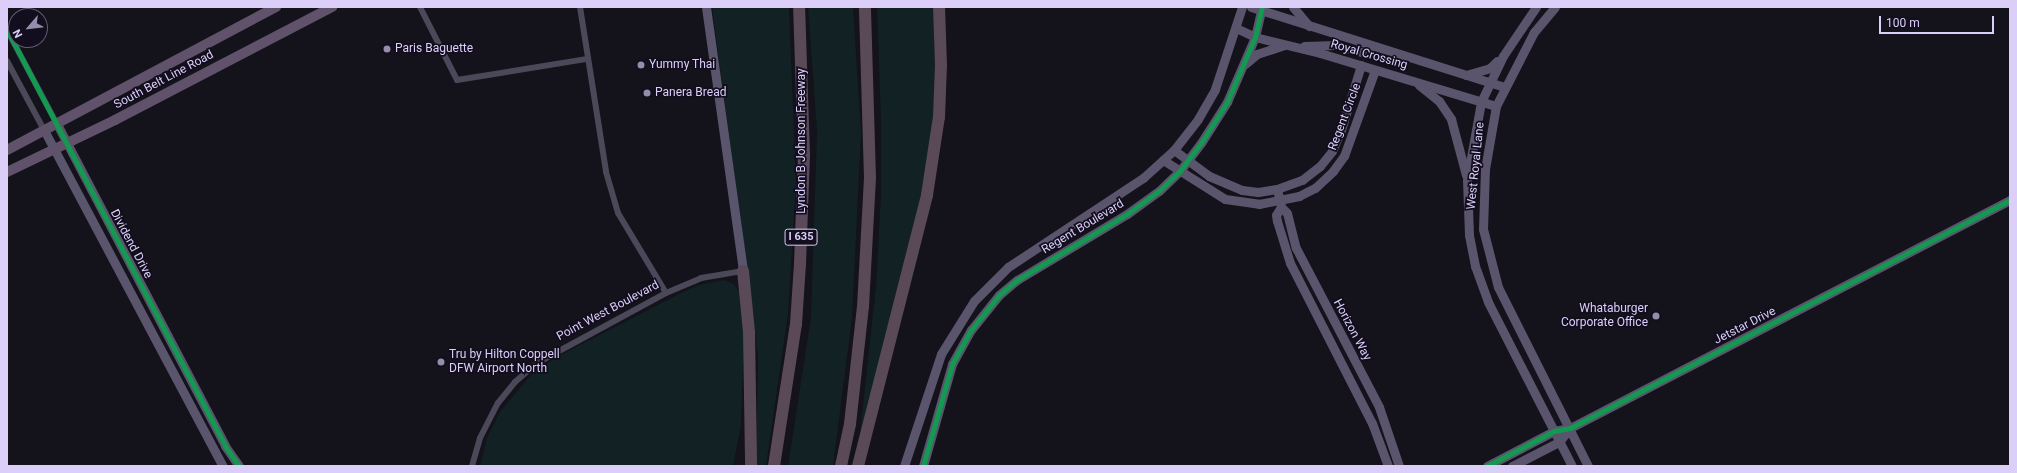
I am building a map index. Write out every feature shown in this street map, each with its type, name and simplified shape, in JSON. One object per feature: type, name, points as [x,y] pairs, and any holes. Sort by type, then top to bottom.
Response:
[{"type":"highway","name":"Lyndon B Johnson Freeway","points":[[774,466],[796,324],[800,264],[804,155],[799,7]]},
{"type":"highway","points":[[841,466],[850,424],[864,307],[870,178],[865,7]]},
{"type":"highway","points":[[858,466],[927,195],[939,117],[941,66],[939,7]]},
{"type":"highway","points":[[743,271],[749,332],[751,466]]},
{"type":"main road","name":"South Belt Line Road","points":[[7,150],[276,7]]},
{"type":"main road","name":"South Belt Line Road","points":[[7,172],[54,149],[68,144],[332,7]]},
{"type":"street","points":[[420,7],[457,80],[587,58]]},
{"type":"street","points":[[580,7],[606,172],[618,213],[666,293]]},
{"type":"street","points":[[706,7],[743,271]]},
{"type":"street","name":"Regent Boulevard","points":[[904,466],[942,354],[974,301],[1008,267],[1143,178],[1174,150],[1206,107],[1236,28],[1242,7]]},
{"type":"street","name":"Royal Crossing","points":[[1251,7],[1262,9],[1371,47],[1504,87]]},
{"type":"street","points":[[1293,7],[1310,27]]},
{"type":"street","name":"West Royal Lane","points":[[1536,7],[1503,56],[1488,82],[1481,102],[1467,180],[1469,235],[1480,284],[1572,466]]},
{"type":"street","name":"West Royal Lane","points":[[1555,7],[1534,32],[1504,87],[1496,106],[1488,144],[1482,199],[1483,229],[1498,287],[1588,466]]},
{"type":"street","name":"Regent Boulevard","points":[[923,466],[952,364],[985,311],[1017,280],[1126,214],[1159,191],[1179,172],[1216,121],[1243,66],[1255,37],[1262,9]]},
{"type":"street","name":"Royal Crossing","points":[[1236,28],[1255,37],[1291,45],[1411,79],[1496,106]]},
{"type":"street","name":"Dividend Drive","points":[[7,30],[178,356],[226,446],[239,466]]},
{"type":"street","points":[[1243,66],[1257,54],[1291,45],[1335,45],[1364,53],[1371,47]]},
{"type":"street","points":[[1466,75],[1490,68],[1503,56]]},
{"type":"street","name":"Dividend Drive","points":[[7,61],[223,466]]},
{"type":"street","name":"Regent Circle","points":[[1174,150],[1187,161],[1229,186],[1258,192],[1277,189],[1302,180],[1320,166],[1332,151],[1341,130],[1361,65]]},
{"type":"street","name":"Regent Circle","points":[[1163,160],[1179,172],[1225,199],[1259,204],[1280,205],[1314,188],[1333,171],[1352,139],[1375,70]]},
{"type":"street","points":[[1411,79],[1429,92],[1445,109],[1456,135],[1467,180]]},
{"type":"street","points":[[1341,130],[1352,139]]},
{"type":"street","name":"Horizon Way","points":[[1277,189],[1280,205],[1287,213],[1301,261],[1379,407],[1399,466]]},
{"type":"street","name":"Jetstar Drive","points":[[1487,466],[1554,431],[1570,428],[2010,200]]},
{"type":"street","name":"Horizon Way","points":[[1280,205],[1276,215],[1277,221],[1290,263],[1380,442],[1388,466]]},
{"type":"street","name":"Point West Boulevard","points":[[472,466],[480,438],[498,403],[524,373],[566,345],[666,293],[701,278],[743,271]]},
{"type":"street","points":[[166,361],[178,356]]},
{"type":"street","points":[[1342,366],[1354,360]]},
{"type":"street","name":"Jetstar Drive","points":[[1512,466],[1559,442],[1570,428]]},
{"type":"street","points":[[1380,442],[1391,439]]},
{"type":"shaded area","points":[[712,7],[789,7],[796,183],[788,314],[766,466],[756,466],[758,355]]},
{"type":"shaded area","points":[[808,7],[853,7],[861,133],[852,318],[833,466],[788,466],[811,317],[817,131]]},
{"type":"shaded area","points":[[877,7],[934,7],[935,81],[933,124],[924,184],[864,433],[860,433],[876,286],[881,194],[881,121]]},
{"type":"shaded area","points":[[724,280],[734,284],[739,292],[744,335],[741,425],[733,466],[480,466],[487,438],[500,412],[530,376],[555,358],[683,292],[699,285]]},
{"type":"cycle path","points":[[923,466],[952,364],[971,330],[999,295],[1017,280],[1127,214],[1159,191],[1179,172],[1201,143],[1227,102],[1255,37],[1262,7]]},
{"type":"cycle path","points":[[7,30],[225,446],[239,466]]},
{"type":"cycle path","points":[[1487,466],[1554,431],[1570,428],[2010,200]]},
{"type":"place","name":"Paris Baguette","points":[[387,49]]},
{"type":"place","name":"Yummy Thai","points":[[641,65]]},
{"type":"place","name":"Panera Bread","points":[[647,93]]},
{"type":"place","name":"Whataburger Corporate Office","points":[[1656,316]]},
{"type":"place","name":"Tru by Hilton Coppell DFW Airport North","points":[[441,362]]}]
